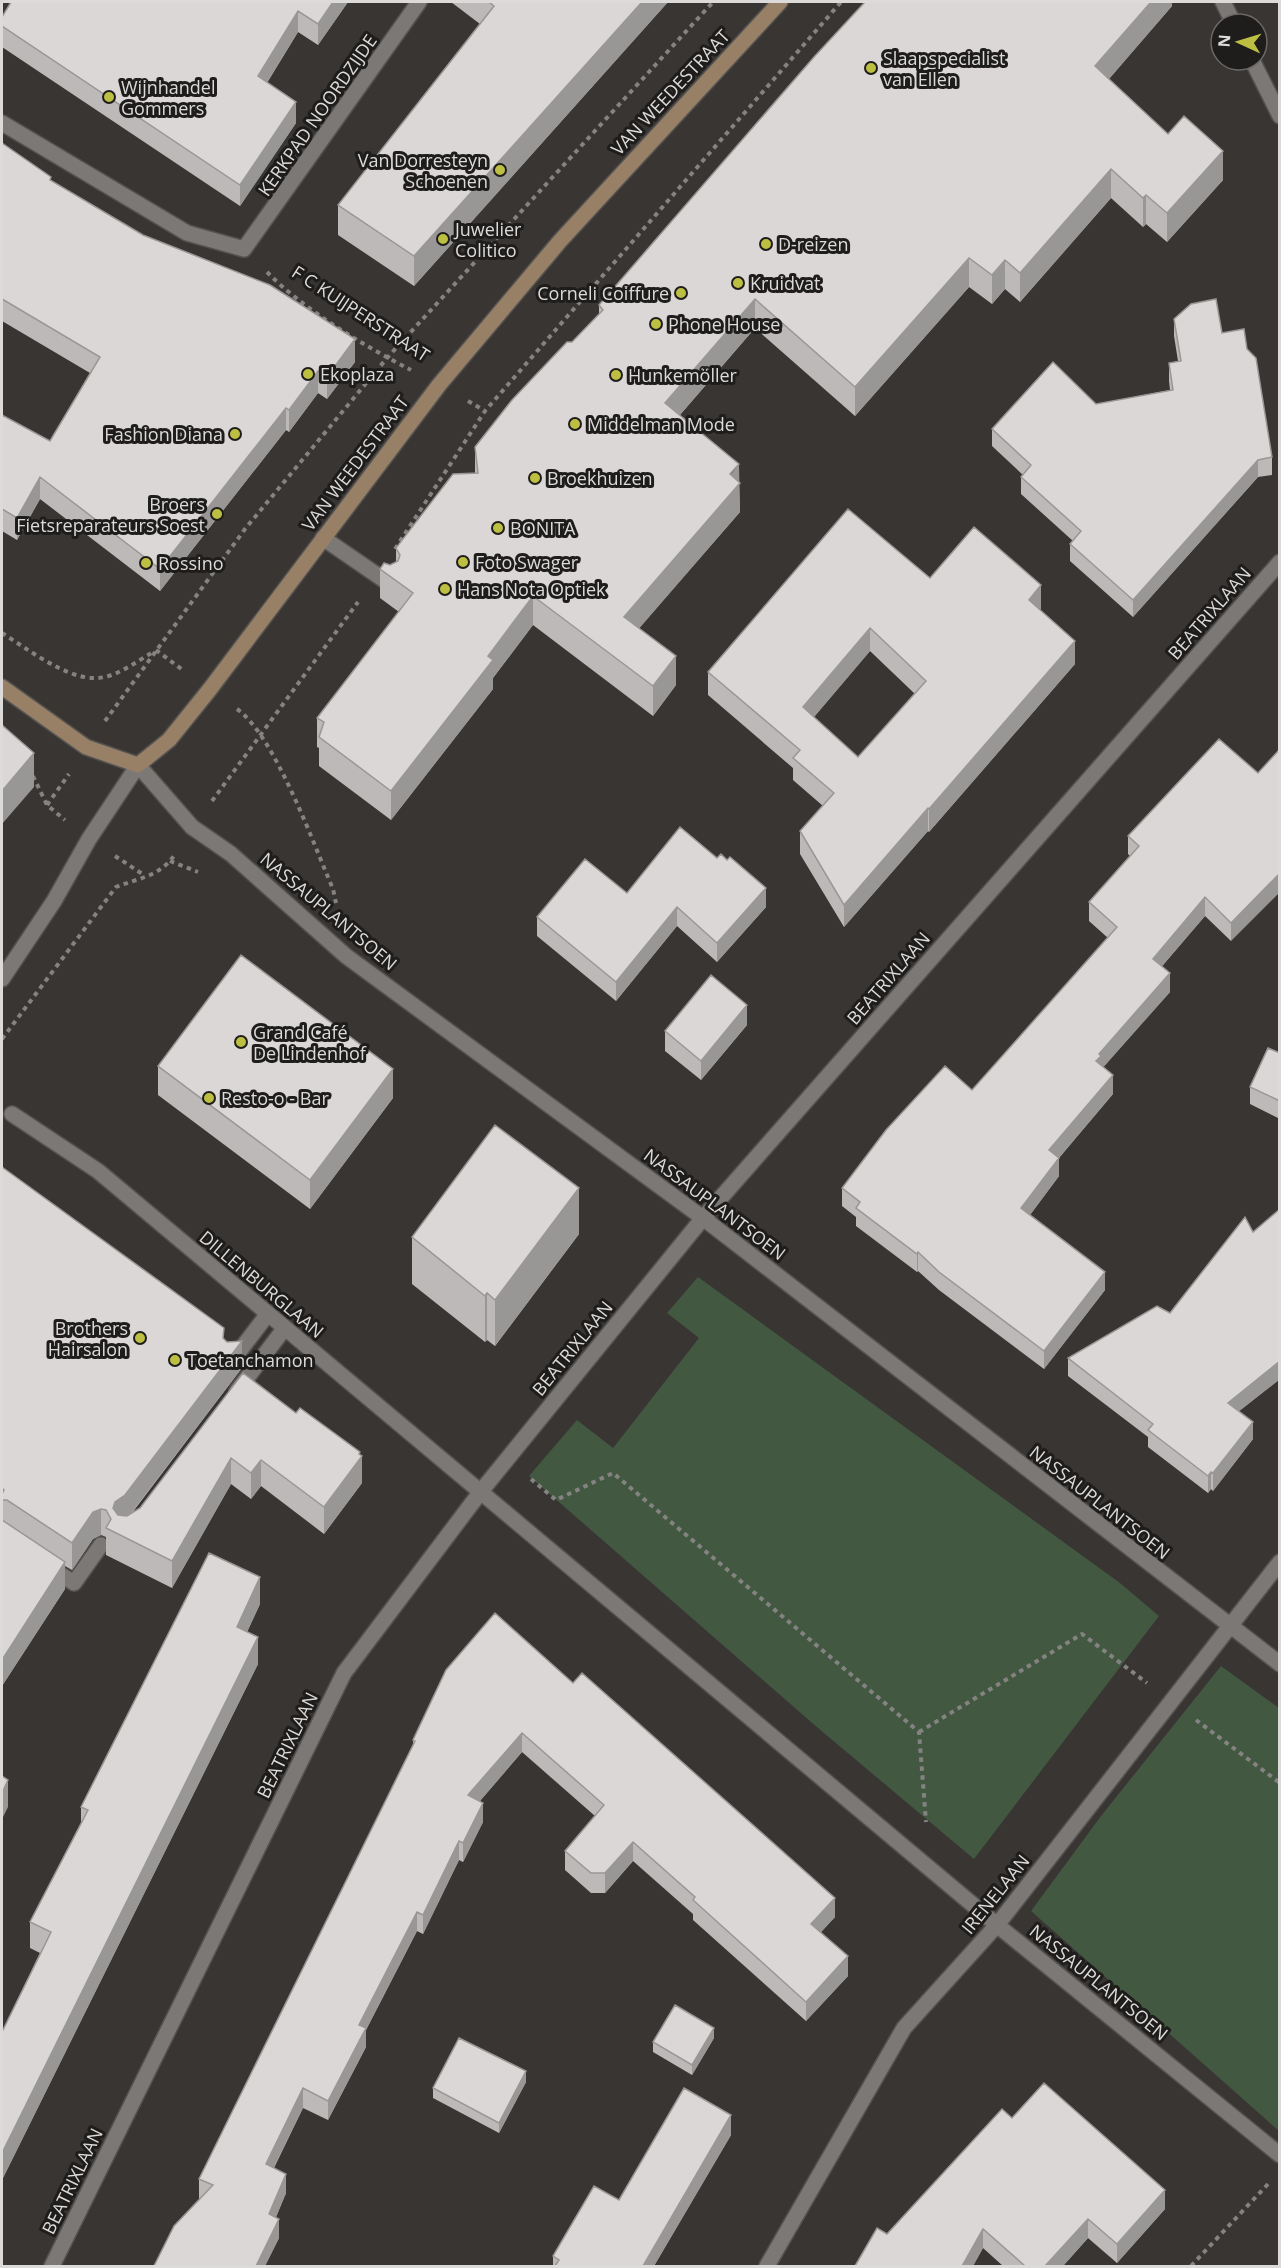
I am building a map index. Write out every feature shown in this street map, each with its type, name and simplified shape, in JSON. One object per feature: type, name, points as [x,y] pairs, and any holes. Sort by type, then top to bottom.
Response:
[{"type":"main road","name":"VAN WEEDESTRAAT","points":[[138,765],[169,740],[439,385],[560,241],[780,2]]},
{"type":"main road","points":[[2,687],[86,747],[138,765]]},
{"type":"street","name":"KERKPAD NOORDZIJDE","points":[[244,249],[419,2]]},
{"type":"street","points":[[1258,72],[1280,116]]},
{"type":"street","points":[[2,123],[187,233],[244,249]]},
{"type":"street","points":[[323,538],[384,580]]},
{"type":"street","name":"BEATRIXLAAN","points":[[52,2266],[344,1673],[507,1459],[704,1218],[1280,562]]},
{"type":"street","name":"NASSAUPLANTSOEN","points":[[138,765],[192,827],[240,862],[346,956],[704,1218],[1280,1665]]},
{"type":"street","name":"VAN WEEDESTRAAT","points":[[2,979],[54,901],[89,838],[138,765]]},
{"type":"street","name":"DILLENBURGLAAN","points":[[12,1114],[98,1171],[267,1315],[482,1491]]},
{"type":"street","points":[[232,1361],[267,1315]]},
{"type":"street","points":[[226,1405],[284,1329]]},
{"type":"street","name":"NASSAUPLANTSOEN","points":[[482,1491],[997,1925],[1280,2155]]},
{"type":"street","points":[[38,1559],[74,1583],[101,1545]]},
{"type":"street","name":"IRENELAAN","points":[[767,2266],[904,2028],[997,1925],[1227,1626],[1280,1562]]},
{"type":"path","name":"VAN WEEDESTRAAT","points":[[2,633],[68,672],[94,679],[124,670],[156,650],[245,529],[387,358],[713,2]]},
{"type":"path","points":[[346,956],[333,889],[286,782],[260,736],[384,580],[485,411],[841,2]]},
{"type":"path","name":"F C KUIJPERSTRAAT","points":[[244,249],[285,290],[387,358],[485,411]]},
{"type":"path","points":[[30,771],[47,805]]},
{"type":"path","points":[[2,1039],[116,887],[144,876]]},
{"type":"path","points":[[507,1459],[556,1500],[613,1473],[919,1732],[930,1868]]},
{"type":"path","points":[[919,1732],[1082,1634],[1280,1783]]},
{"type":"path","points":[[1191,2266],[1271,2180]]},
{"type":"green space","points":[[698,1277],[1120,1583],[1159,1616],[974,1859],[818,1728],[529,1476],[577,1420],[613,1448],[699,1338],[667,1313]]},
{"type":"green space","points":[[1221,1666],[1279,1708],[1279,2131],[1031,1911],[1101,1816]]},
{"type":"building","points":[[11,2],[333,2],[318,24],[298,11],[258,76],[296,102],[240,185],[2,26],[2,17]]},
{"type":"building","points":[[489,2],[642,2],[414,256],[338,205],[494,6]]},
{"type":"building","points":[[865,2],[1151,2],[1095,66],[1168,134],[1184,116],[1223,151],[1167,213],[1146,195],[1143,198],[1111,169],[1020,273],[1005,260],[992,275],[969,258],[855,387],[755,299],[665,403],[739,464],[730,474],[740,483],[624,617],[676,656],[653,686],[533,596],[488,656],[493,660],[391,791],[319,737],[324,722],[317,718],[413,593],[380,569],[384,563],[390,565],[398,561],[400,555],[396,548],[453,474],[478,473],[475,447],[512,400],[567,342],[572,342],[603,310],[599,305],[814,57]]},
{"type":"building","points":[[2,143],[51,177],[50,180],[143,235],[270,285],[355,339],[327,377],[318,371],[289,410],[286,408],[160,569],[40,477],[17,518],[2,509],[2,415],[50,441],[100,357],[2,299]]},
{"type":"building","points":[[1216,299],[1222,333],[1244,329],[1247,349],[1256,358],[1272,457],[1258,460],[1133,600],[1070,544],[1081,531],[1021,477],[1031,465],[992,429],[1053,362],[1096,404],[1173,390],[1169,363],[1181,361],[1174,319],[1191,304]]},
{"type":"building","points":[[848,509],[930,578],[974,527],[1041,585],[1029,600],[1075,641],[844,905],[800,831],[834,793],[793,758],[800,750],[708,672]],"holes":[[[870,628],[926,681],[858,757],[803,707]]]},
{"type":"building","points":[[2,725],[34,753],[2,791]]},
{"type":"building","points":[[1219,739],[1258,773],[1280,749],[1280,873],[1231,923],[1205,897],[1153,959],[1170,973],[1099,1054],[1101,1056],[1096,1061],[1113,1075],[1049,1150],[1059,1158],[1021,1208],[1105,1272],[1044,1351],[939,1272],[918,1252],[917,1254],[856,1208],[860,1202],[842,1188],[886,1130],[945,1066],[972,1090],[1117,927],[1089,902],[1139,846],[1128,836]]},
{"type":"building","points":[[680,827],[717,858],[721,854],[727,860],[730,857],[766,888],[717,943],[677,907],[616,982],[537,917],[585,859],[627,893]]},
{"type":"building","points":[[241,955],[393,1069],[310,1180],[158,1066]]},
{"type":"building","points":[[711,975],[747,1005],[701,1061],[665,1031]]},
{"type":"building","points":[[1268,1048],[1280,1053],[1280,1101],[1250,1087]]},
{"type":"building","points":[[495,1125],[579,1188],[495,1300],[487,1293],[485,1296],[412,1237]]},
{"type":"building","points":[[2,1167],[224,1328],[223,1338],[227,1342],[242,1341],[125,1495],[115,1502],[113,1508],[118,1515],[127,1516],[140,1508],[243,1373],[296,1413],[300,1408],[360,1452],[362,1456],[324,1507],[261,1460],[251,1473],[231,1458],[172,1561],[106,1528],[111,1519],[106,1510],[93,1512],[72,1543],[7,1500],[2,1500],[4,1490],[2,1488]]},
{"type":"building","points":[[1280,1209],[1280,1361],[1228,1403],[1253,1422],[1213,1473],[1211,1472],[1208,1476],[1148,1430],[1153,1424],[1068,1358],[1157,1306],[1170,1313],[1245,1217],[1253,1232]]},
{"type":"building","points":[[2,1520],[65,1562],[2,1660]]},
{"type":"building","points":[[209,1553],[260,1577],[237,1627],[258,1637],[2,2153],[2,2032],[51,1932],[30,1922],[88,1810],[81,1807]]},
{"type":"building","points":[[495,1613],[573,1683],[582,1673],[835,1898],[811,1924],[848,1956],[806,2002],[693,1900],[695,1897],[633,1842],[605,1873],[591,1873],[565,1851],[604,1805],[522,1733],[468,1795],[483,1803],[463,1843],[459,1841],[423,1915],[417,1912],[359,2025],[366,2028],[328,2101],[303,2088],[266,2164],[286,2174],[269,2214],[279,2219],[256,2266],[154,2266],[174,2226],[213,2185],[199,2179],[415,1741],[413,1740],[446,1670]]},
{"type":"building","points":[[2,1776],[8,1780],[2,1793]]},
{"type":"building","points":[[675,2005],[714,2028],[692,2065],[653,2042]]},
{"type":"building","points":[[459,2038],[526,2071],[499,2123],[433,2088]]},
{"type":"building","points":[[1044,2083],[1165,2190],[1117,2244],[1088,2219],[1045,2266],[1025,2266],[983,2229],[962,2266],[855,2266],[877,2228],[887,2234],[1002,2109],[1012,2118]]},
{"type":"building","points":[[684,2088],[731,2115],[643,2266],[555,2266],[559,2260],[553,2256],[594,2186],[619,2200]]},
{"type":"place","name":"Slaapspecialist van Ellen","points":[[871,68]]},
{"type":"place","name":"Wijnhandel Gommers","points":[[109,97]]},
{"type":"place","name":"Van Dorresteyn Schoenen","points":[[500,170]]},
{"type":"place","name":"Juwelier Colitico","points":[[443,239]]},
{"type":"place","name":"D-reizen","points":[[766,244]]},
{"type":"place","name":"Kruidvat","points":[[738,283]]},
{"type":"place","name":"Corneli Coiffure","points":[[681,293]]},
{"type":"place","name":"Phone House","points":[[656,324]]},
{"type":"place","name":"Ekoplaza","points":[[308,374]]},
{"type":"place","name":"Hunkemöller","points":[[616,375]]},
{"type":"place","name":"Middelman Mode","points":[[575,424]]},
{"type":"place","name":"Fashion Diana","points":[[235,434]]},
{"type":"place","name":"Broekhuizen","points":[[535,478]]},
{"type":"place","name":"Broers Fietsreparateurs Soest","points":[[217,514]]},
{"type":"place","name":"BONITA","points":[[498,528]]},
{"type":"place","name":"Foto Swager","points":[[463,562]]},
{"type":"place","name":"Rossino","points":[[146,563]]},
{"type":"place","name":"Hans Nota Optiek","points":[[445,589]]},
{"type":"place","name":"Grand Café De Lindenhof","points":[[241,1042]]},
{"type":"place","name":"Resto-o - Bar","points":[[209,1098]]},
{"type":"place","name":"Brothers Hairsalon","points":[[140,1338]]},
{"type":"place","name":"Toetanchamon","points":[[175,1360]]}]
